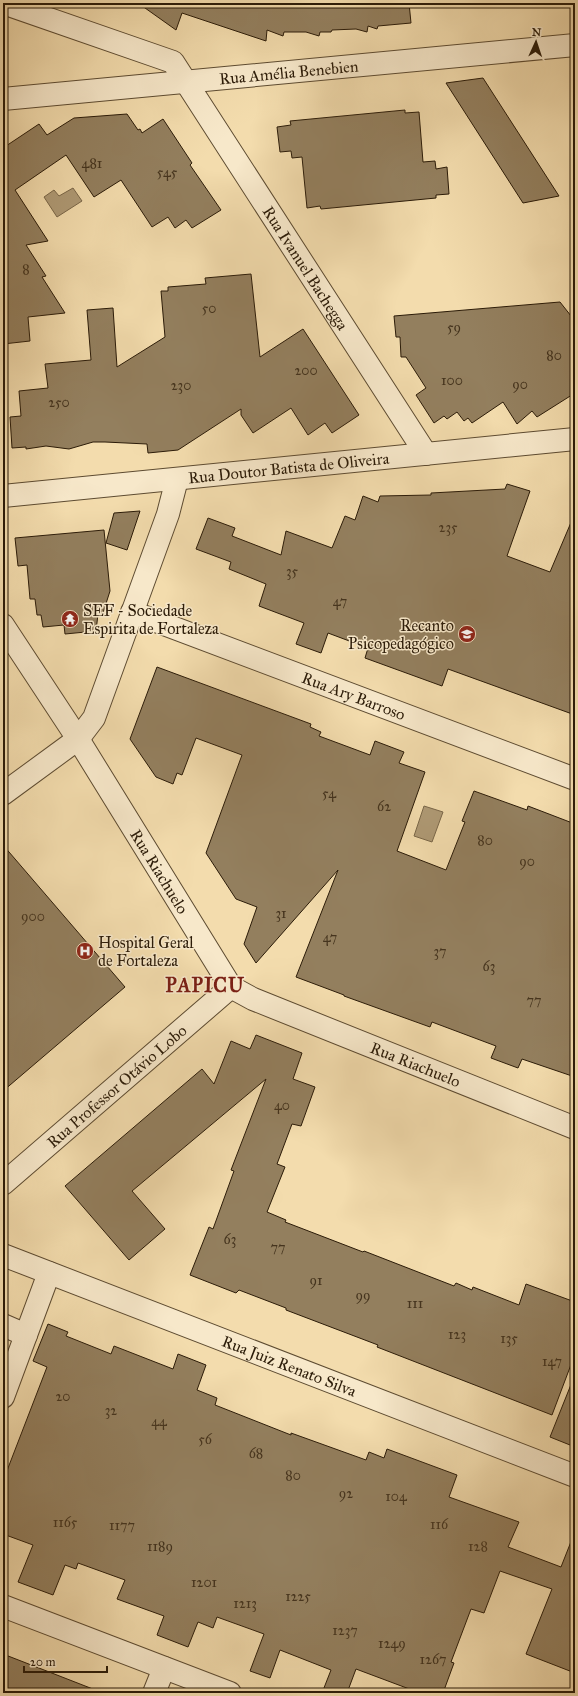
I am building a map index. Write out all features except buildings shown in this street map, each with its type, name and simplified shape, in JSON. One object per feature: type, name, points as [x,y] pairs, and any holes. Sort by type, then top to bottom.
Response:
[{"type":"street","name":"Rua Ivanuel Bachegga","points":[[3,3],[173,62],[426,454]]},
{"type":"street","name":"Rua Amélia Benebien","points":[[3,99],[575,45]]},
{"type":"street","name":"Rua Doutor Batista de Oliveira","points":[[3,496],[575,439]]},
{"type":"street","points":[[3,794],[78,739],[94,718],[168,514],[177,479]]},
{"type":"street","name":"Rua Ary Barroso","points":[[132,612],[575,779]]},
{"type":"street","name":"Rua Riachuelo","points":[[3,624],[78,739],[231,987],[253,999],[575,1128]]},
{"type":"street","name":"Rua Professor Otávio Lobo","points":[[3,1184],[231,987]]},
{"type":"street","name":"Rua Juiz Renato Silva","points":[[3,1255],[575,1476]]},
{"type":"street","points":[[3,1397],[49,1273]]},
{"type":"street","points":[[3,1326],[26,1335]]},
{"type":"street","points":[[3,1606],[230,1693]]},
{"type":"street","points":[[154,1693],[164,1668]]},
{"type":"shaded area","points":[[73,188],[82,201],[57,217],[44,197],[54,190],[59,196]]},
{"type":"shaded area","points":[[424,806],[443,812],[432,842],[414,836]]},
{"type":"place","name":"SEF - Sociedade Espirita de Fortaleza","points":[[70,619]]},
{"type":"place","name":"Recanto Psicopedagógico","points":[[467,634]]},
{"type":"place","name":"Hospital Geral de Fortaleza","points":[[85,951]]},
{"type":"district","name":"PAPICU","points":[[205,985]]}]
